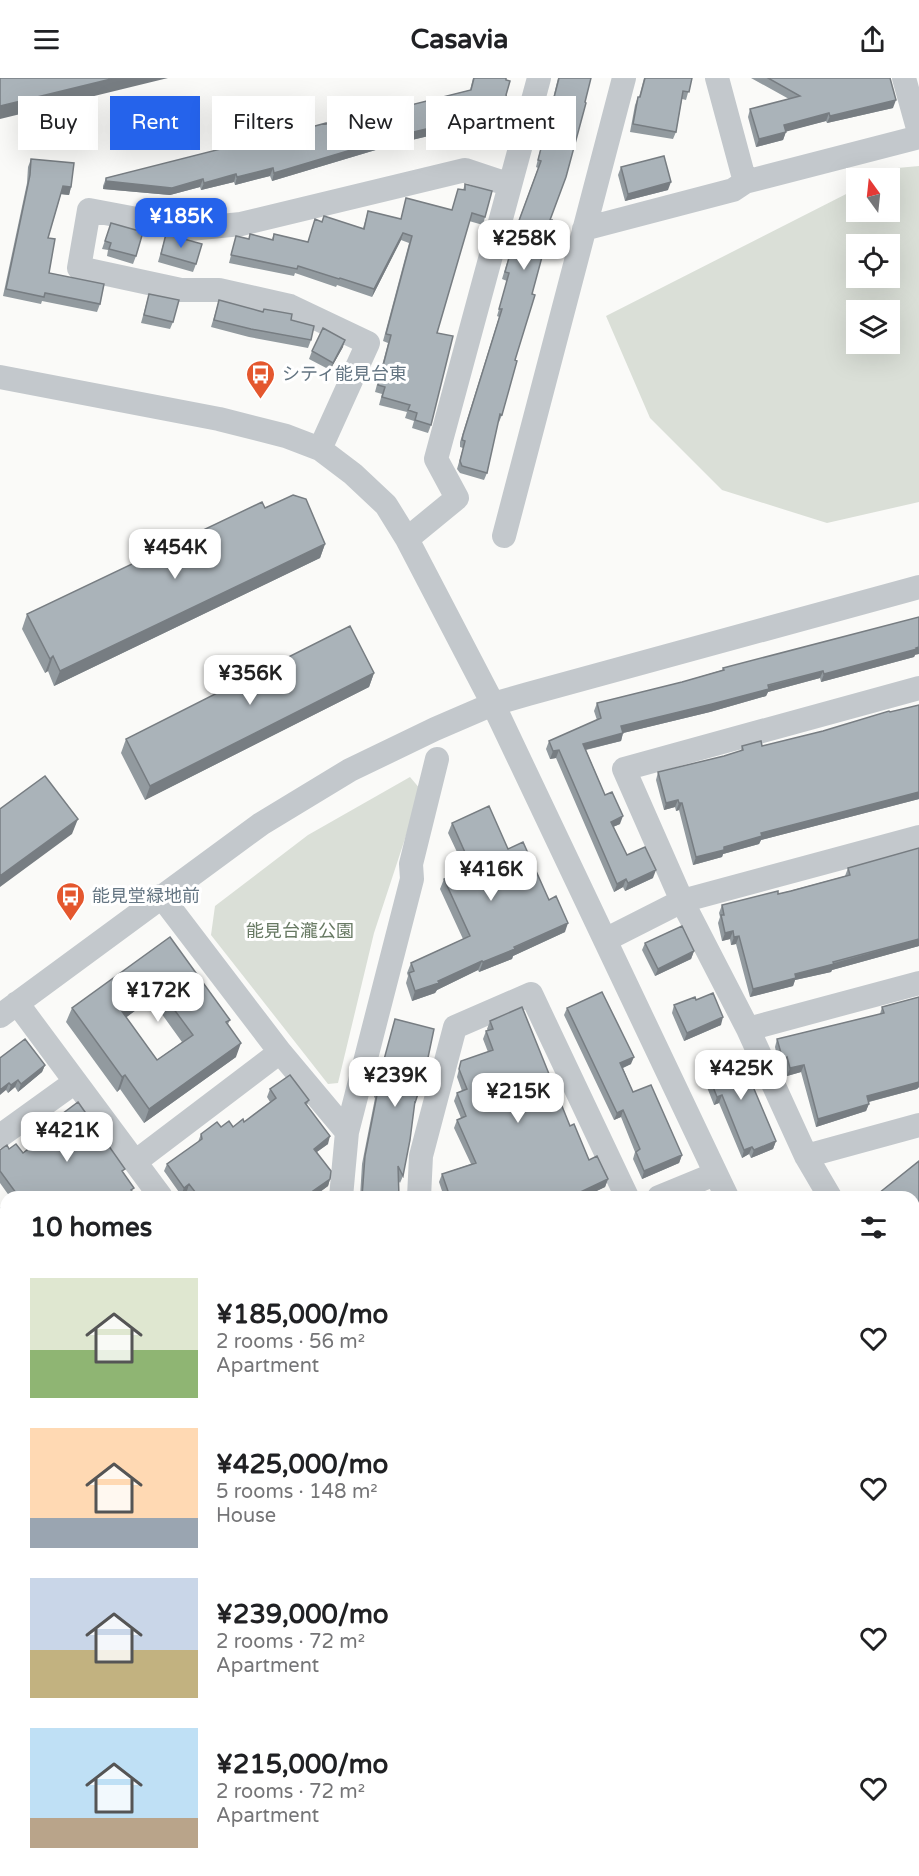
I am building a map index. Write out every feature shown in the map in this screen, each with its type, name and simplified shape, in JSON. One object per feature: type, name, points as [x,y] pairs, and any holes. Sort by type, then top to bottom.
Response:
[{"type":"street","points":[[407,539],[457,498],[436,459],[539,78]]},
{"type":"street","points":[[504,536],[624,78]]},
{"type":"street","points":[[717,78],[745,182]]},
{"type":"street","points":[[584,229],[733,190],[745,182],[919,135],[904,78]]},
{"type":"street","points":[[320,449],[368,343],[290,306],[219,290],[181,290],[79,268],[89,210],[190,229],[241,224],[465,170],[510,185]]},
{"type":"street","points":[[0,377],[219,419],[286,436],[320,449],[353,474],[386,505],[407,539],[493,705],[724,1191]]},
{"type":"street","points":[[157,1191],[75,1082],[9,1010],[261,824],[350,770],[435,729],[493,705],[919,587]]},
{"type":"street","points":[[826,1191],[806,1156],[748,1029],[682,901],[624,769],[919,688]]},
{"type":"street","points":[[342,1191],[347,1132],[412,879],[411,864],[437,759]]},
{"type":"street","points":[[605,940],[682,901],[919,837]]},
{"type":"street","points":[[161,897],[280,1052],[347,1132]]},
{"type":"street","points":[[748,1029],[919,982]]},
{"type":"street","points":[[419,1191],[421,1156],[455,1028],[531,994],[624,1191]]},
{"type":"street","points":[[135,1161],[280,1052]]},
{"type":"street","points":[[0,1136],[75,1082]]},
{"type":"street","points":[[806,1156],[919,1125]]},
{"type":"street","points":[[673,1191],[715,1174]]},
{"type":"green space","points":[[919,166],[919,502],[827,523],[722,490],[650,418],[606,316],[846,194],[846,222],[900,222],[900,168],[897,168]]},
{"type":"green space","name":"能見台瀧公園","points":[[410,777],[421,790],[374,933],[338,1083],[328,1084],[211,935],[215,906],[308,835]]},
{"type":"building","points":[[0,78],[115,78],[41,96],[18,96],[18,102],[0,106]]},
{"type":"building","points":[[474,78],[506,78],[510,81],[506,96],[447,96],[471,90]]},
{"type":"building","points":[[559,78],[591,78],[576,140],[576,96],[554,96]]},
{"type":"building","points":[[645,78],[692,78],[689,92],[683,91],[676,132],[633,124],[638,97],[640,97]]},
{"type":"building","points":[[768,78],[890,78],[896,100],[830,116],[829,113],[784,125],[786,132],[759,139],[750,109],[800,96]]},
{"type":"building","points":[[426,101],[426,129],[414,132],[414,104]]},
{"type":"building","points":[[326,124],[327,150],[351,150],[274,173],[273,168],[237,177],[236,174],[204,183],[203,179],[172,188],[106,181],[106,178],[217,150],[315,150],[315,126]]},
{"type":"building","points":[[541,150],[573,150],[540,256],[542,257],[532,294],[535,295],[515,360],[517,361],[502,415],[500,414],[487,473],[462,466],[460,461],[465,441],[462,440],[502,309],[499,309],[509,273],[505,272],[517,226],[541,161],[538,160]]},
{"type":"building","points":[[664,156],[671,182],[628,194],[621,167]]},
{"type":"building","points":[[31,159],[74,163],[71,187],[63,186],[48,238],[55,239],[49,273],[104,284],[100,304],[45,293],[44,297],[6,289],[30,175]]},
{"type":"building","points":[[465,184],[492,191],[485,217],[472,213],[437,333],[453,336],[431,425],[415,420],[417,413],[408,410],[410,405],[382,397],[385,387],[378,385],[391,335],[386,334],[412,236],[403,233],[374,289],[298,266],[297,269],[231,255],[236,236],[249,239],[250,234],[273,240],[274,234],[308,242],[315,219],[322,222],[324,216],[364,229],[368,211],[401,219],[406,198],[452,210],[458,189],[465,190]]},
{"type":"building","points":[[111,223],[143,232],[136,256],[109,249],[111,243],[105,241]]},
{"type":"building","points":[[166,234],[202,244],[196,264],[161,254]]},
{"type":"building","points":[[149,294],[179,300],[173,322],[144,315]]},
{"type":"building","points":[[219,300],[263,312],[264,309],[292,314],[291,320],[314,326],[311,340],[214,320]]},
{"type":"building","points":[[323,328],[345,340],[333,363],[312,351]]},
{"type":"building","points":[[293,495],[306,499],[325,544],[60,671],[53,656],[50,659],[27,614],[262,502],[265,508]]},
{"type":"building","points":[[919,617],[919,647],[917,649],[824,674],[823,671],[768,685],[769,689],[621,726],[623,733],[583,744],[605,795],[612,792],[623,816],[611,822],[627,855],[645,847],[656,870],[628,883],[626,879],[617,884],[559,750],[553,751],[549,741],[601,718],[597,703]]},
{"type":"building","points":[[350,626],[374,673],[150,786],[126,739]]},
{"type":"building","points":[[919,705],[919,792],[761,833],[762,836],[724,847],[724,850],[696,857],[682,803],[678,800],[666,803],[658,772],[724,756],[743,750],[742,746],[761,741],[762,746]]},
{"type":"building","points":[[45,776],[78,819],[0,876],[0,809]]},
{"type":"building","points":[[489,806],[508,849],[523,842],[549,900],[556,896],[568,923],[514,947],[515,949],[438,981],[439,983],[415,991],[409,973],[414,971],[411,963],[470,936],[444,879],[471,866],[452,823]]},
{"type":"building","points":[[919,848],[919,939],[833,962],[834,964],[795,974],[796,978],[753,989],[739,936],[734,937],[733,931],[725,933],[721,915],[724,915],[722,905],[778,891],[778,894],[791,891],[850,875],[848,868]]},
{"type":"building","points":[[682,926],[694,951],[658,969],[645,943]]},
{"type":"building","points":[[170,937],[230,1020],[226,1022],[241,1043],[149,1109],[125,1075],[122,1077],[72,1008]],"holes":[[[156,985],[193,1035],[157,1060],[121,1010]]]},
{"type":"building","points":[[602,992],[634,1057],[620,1063],[633,1092],[651,1085],[682,1155],[644,1171],[636,1152],[640,1149],[623,1110],[617,1113],[567,1008]]},
{"type":"building","points":[[713,993],[723,1017],[687,1033],[674,1005]]},
{"type":"building","points":[[919,997],[919,1082],[867,1096],[869,1104],[818,1119],[804,1065],[790,1068],[787,1057],[784,1059],[781,1053],[777,1039],[884,1013],[882,1007]]},
{"type":"building","points":[[522,1007],[570,1126],[574,1124],[589,1160],[597,1156],[608,1179],[583,1191],[448,1191],[442,1174],[476,1163],[457,1120],[466,1116],[457,1093],[467,1089],[459,1069],[461,1061],[493,1050],[486,1031],[493,1029],[490,1021]]},
{"type":"building","points":[[395,1019],[434,1029],[425,1072],[415,1103],[415,1101],[403,1176],[398,1166],[399,1191],[362,1191],[365,1156],[378,1090],[376,1089]]},
{"type":"building","points":[[25,1039],[45,1065],[21,1084],[18,1080],[0,1090],[0,1058]]},
{"type":"building","points":[[738,1051],[776,1141],[754,1150],[752,1147],[744,1150],[722,1095],[717,1097],[704,1064]]},
{"type":"building","points":[[290,1075],[309,1100],[305,1103],[330,1136],[314,1149],[331,1171],[330,1179],[313,1191],[194,1191],[189,1184],[184,1188],[167,1164],[202,1139],[201,1134],[217,1122],[221,1127],[229,1121],[233,1127],[243,1119],[244,1122],[276,1098],[270,1089]]},
{"type":"building","points":[[78,1102],[125,1169],[122,1171],[134,1188],[132,1191],[15,1191],[0,1171],[0,1150],[7,1145],[9,1149],[16,1144],[23,1153],[66,1120],[62,1114]]},
{"type":"building","points":[[919,1161],[919,1191],[882,1191]]},
{"type":"place","name":"シティ能見台東","points":[[261,400]]},
{"type":"place","name":"能見堂緑地前","points":[[71,922]]}]
